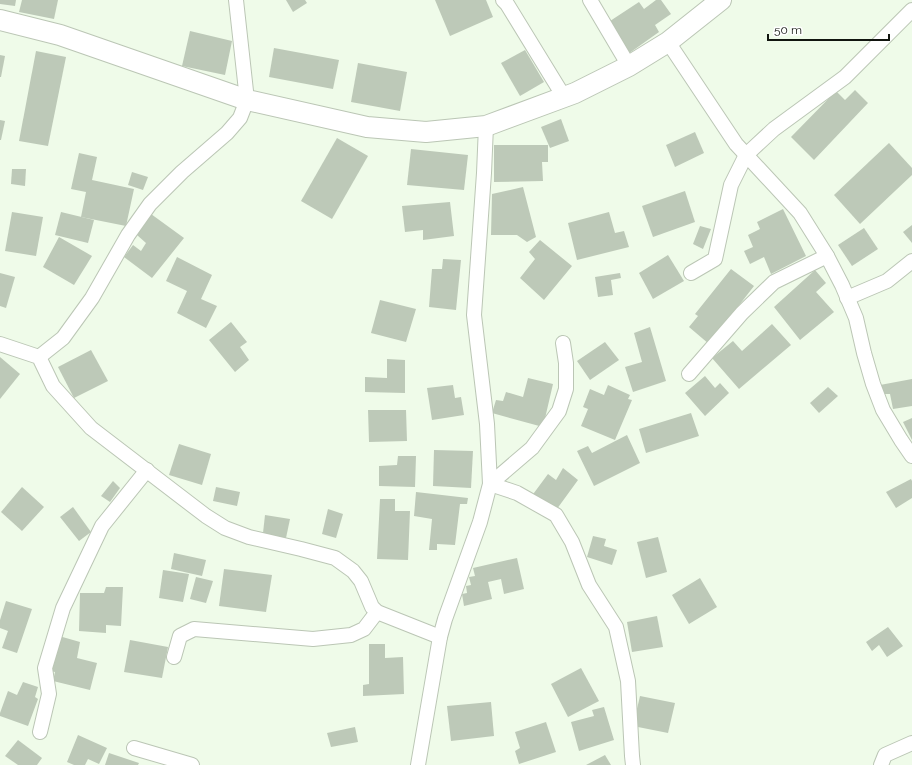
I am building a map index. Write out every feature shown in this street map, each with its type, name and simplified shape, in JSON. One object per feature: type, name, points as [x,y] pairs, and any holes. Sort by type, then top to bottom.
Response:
[{"type":"street","points":[[39,357],[63,338],[92,298],[128,235],[150,204],[240,118],[247,100],[236,0]]},
{"type":"street","points":[[590,0],[629,66]]},
{"type":"street","points":[[0,20],[60,35],[247,100],[367,126],[426,132],[486,126],[575,93],[629,66],[668,42],[721,0]]},
{"type":"street","points":[[506,1],[564,97]]},
{"type":"street","points":[[691,273],[715,259],[731,185],[746,155],[774,129],[845,77],[912,10]]},
{"type":"street","points":[[668,42],[736,144],[800,213],[827,256],[856,318],[864,353],[883,410],[912,456]]},
{"type":"street","points":[[418,765],[440,637],[480,522],[490,484],[488,424],[474,315],[486,126]]},
{"type":"street","points":[[689,374],[742,313],[774,282],[827,256]]},
{"type":"street","points":[[847,298],[887,281],[912,261]]},
{"type":"street","points":[[490,484],[532,448],[559,411],[566,389],[566,363],[563,343]]},
{"type":"street","points":[[0,344],[39,357],[53,386],[91,428],[206,516],[225,528],[250,537],[335,558],[353,570],[361,581],[372,607],[377,612],[440,637]]},
{"type":"street","points":[[40,732],[49,694],[45,668],[63,608],[102,526],[147,470]]},
{"type":"street","points":[[490,484],[517,493],[556,515],[572,542],[589,585],[616,627],[628,681],[633,765]]},
{"type":"street","points":[[174,657],[180,636],[194,629],[313,639],[351,635],[364,629],[377,612]]},
{"type":"street","points":[[881,765],[885,755],[912,742]]},
{"type":"street","points":[[134,748],[192,765]]},
{"type":"building","points":[[0,0],[16,0],[15,6],[0,4]]},
{"type":"building","points":[[22,0],[58,0],[54,19],[19,12]]},
{"type":"building","points":[[286,0],[305,0],[307,3],[293,12]]},
{"type":"building","points":[[435,0],[486,0],[493,17],[450,36]]},
{"type":"building","points":[[656,0],[661,0],[671,14],[655,25],[659,32],[628,54],[607,23],[639,2],[644,9]]},
{"type":"building","points":[[190,31],[232,41],[225,75],[182,66]]},
{"type":"building","points":[[274,48],[339,60],[333,89],[269,77]]},
{"type":"building","points":[[525,50],[544,82],[520,96],[501,63]]},
{"type":"building","points":[[36,51],[66,57],[48,146],[19,141]]},
{"type":"building","points":[[0,55],[5,56],[1,77],[0,77]]},
{"type":"building","points":[[358,63],[407,72],[400,111],[351,102]]},
{"type":"building","points":[[855,90],[868,103],[814,160],[791,137],[836,91],[845,100]]},
{"type":"building","points":[[561,119],[569,141],[550,148],[541,127]]},
{"type":"building","points":[[0,120],[5,121],[1,140],[0,140]]},
{"type":"building","points":[[695,132],[704,153],[675,167],[666,145]]},
{"type":"building","points":[[337,138],[368,156],[332,219],[301,201]]},
{"type":"building","points":[[889,143],[912,168],[912,175],[860,224],[834,195]]},
{"type":"building","points":[[494,145],[548,145],[548,162],[542,162],[543,181],[494,182]]},
{"type":"building","points":[[411,149],[468,155],[464,190],[407,185]]},
{"type":"building","points":[[79,153],[97,157],[92,180],[134,189],[126,226],[81,217],[86,192],[71,189]]},
{"type":"building","points":[[12,169],[26,169],[25,186],[11,184]]},
{"type":"building","points":[[132,172],[148,177],[143,190],[128,185]]},
{"type":"building","points":[[523,187],[536,237],[527,242],[517,235],[491,235],[492,194]]},
{"type":"building","points":[[685,191],[695,222],[653,237],[642,206]]},
{"type":"building","points":[[450,202],[454,236],[423,240],[423,230],[405,232],[402,206]]},
{"type":"building","points":[[783,209],[806,256],[771,274],[764,257],[750,264],[744,251],[753,247],[748,235],[760,229],[757,222]]},
{"type":"building","points":[[12,212],[43,217],[36,256],[5,251]]},
{"type":"building","points":[[61,212],[94,220],[88,243],[55,235]]},
{"type":"building","points":[[609,212],[615,233],[624,231],[629,247],[577,260],[568,223]]},
{"type":"building","points":[[151,214],[184,238],[152,278],[124,257],[133,245],[141,251],[146,243],[137,235]]},
{"type":"building","points":[[912,225],[912,243],[903,232]]},
{"type":"building","points":[[700,226],[711,229],[703,249],[693,244]]},
{"type":"building","points":[[864,228],[878,249],[852,266],[838,245]]},
{"type":"building","points":[[59,237],[92,256],[74,285],[43,267]]},
{"type":"building","points":[[540,240],[572,266],[544,300],[520,278],[535,259],[529,252]]},
{"type":"building","points":[[668,255],[684,281],[653,299],[639,273]]},
{"type":"building","points":[[177,257],[212,275],[201,299],[217,306],[206,328],[177,313],[187,291],[166,281]]},
{"type":"building","points":[[443,259],[461,260],[456,310],[429,307],[432,269],[442,269]]},
{"type":"building","points":[[731,269],[754,286],[709,344],[689,327],[698,316],[695,314]]},
{"type":"building","points":[[815,270],[826,283],[816,292],[834,312],[800,340],[774,307]]},
{"type":"building","points":[[0,273],[15,277],[6,308],[0,306]]},
{"type":"building","points":[[620,273],[621,278],[611,280],[613,295],[598,297],[595,277]]},
{"type":"building","points":[[380,300],[416,309],[406,342],[371,333]]},
{"type":"building","points":[[231,322],[247,342],[240,347],[249,360],[235,372],[209,340]]},
{"type":"building","points":[[772,324],[791,345],[739,389],[712,358],[733,341],[742,351]]},
{"type":"building","points":[[650,327],[666,381],[633,392],[625,367],[642,362],[634,333]]},
{"type":"building","points":[[605,342],[619,360],[590,380],[577,361]]},
{"type":"building","points":[[91,350],[108,381],[74,398],[58,367]]},
{"type":"building","points":[[0,357],[20,374],[0,399]]},
{"type":"building","points":[[387,359],[405,360],[405,393],[365,392],[365,377],[387,378]]},
{"type":"building","points":[[705,376],[715,388],[720,383],[729,393],[705,416],[685,393]]},
{"type":"building","points":[[528,378],[553,384],[543,427],[492,413],[496,400],[503,401],[506,392],[523,397]]},
{"type":"building","points":[[912,379],[912,406],[893,409],[890,394],[882,394],[880,385]]},
{"type":"building","points":[[453,385],[455,398],[461,397],[464,415],[432,420],[427,388]]},
{"type":"building","points":[[608,385],[630,395],[628,399],[632,400],[615,440],[581,426],[588,409],[583,407],[590,389],[604,395]]},
{"type":"building","points":[[828,387],[838,396],[819,413],[810,403]]},
{"type":"building","points":[[368,410],[406,410],[407,441],[369,442]]},
{"type":"building","points":[[691,413],[699,436],[646,453],[639,429]]},
{"type":"building","points":[[912,418],[912,440],[903,422]]},
{"type":"building","points":[[627,435],[640,463],[594,486],[577,451],[588,446],[592,453]]},
{"type":"building","points":[[179,444],[211,454],[202,485],[169,475]]},
{"type":"building","points":[[434,450],[473,451],[471,488],[433,486]]},
{"type":"building","points":[[398,456],[416,456],[415,487],[379,486],[379,466],[397,465]]},
{"type":"building","points":[[563,468],[578,480],[554,513],[531,497],[548,474],[556,480]]},
{"type":"building","points":[[911,479],[912,498],[896,508],[886,492]]},
{"type":"building","points":[[113,481],[120,488],[110,502],[101,496]]},
{"type":"building","points":[[22,487],[44,507],[22,531],[1,512]]},
{"type":"building","points":[[216,487],[240,492],[237,506],[213,501]]},
{"type":"building","points":[[416,492],[468,498],[467,504],[460,504],[455,545],[437,544],[437,550],[429,550],[432,519],[414,516]]},
{"type":"building","points":[[380,499],[395,499],[395,511],[410,511],[408,560],[377,559]]},
{"type":"building","points":[[73,507],[91,532],[79,541],[60,517]]},
{"type":"building","points":[[328,509],[343,514],[336,538],[322,534]]},
{"type":"building","points":[[265,515],[290,519],[286,538],[263,533]]},
{"type":"building","points":[[593,536],[606,539],[604,546],[617,550],[612,565],[587,557]]},
{"type":"building","points":[[658,537],[667,572],[646,578],[637,542]]},
{"type":"building","points":[[174,553],[206,560],[202,576],[171,569]]},
{"type":"building","points":[[517,558],[524,589],[504,594],[501,579],[488,582],[492,599],[464,606],[462,594],[467,593],[466,586],[471,585],[469,577],[475,576],[473,568]]},
{"type":"building","points":[[224,569],[272,575],[266,612],[219,606]]},
{"type":"building","points":[[163,570],[189,574],[183,602],[159,598]]},
{"type":"building","points":[[196,577],[213,581],[206,603],[190,599]]},
{"type":"building","points":[[700,578],[717,607],[689,624],[672,595]]},
{"type":"building","points":[[106,587],[123,587],[121,626],[106,625],[106,633],[79,631],[80,593],[104,593]]},
{"type":"building","points":[[6,601],[32,609],[17,653],[2,648],[8,631],[0,628],[0,620]]},
{"type":"building","points":[[657,616],[663,647],[632,652],[627,622]]},
{"type":"building","points":[[888,627],[903,646],[887,657],[879,645],[872,651],[866,642]]},
{"type":"building","points":[[59,636],[80,642],[77,658],[97,663],[90,690],[53,681],[55,672],[50,671]]},
{"type":"building","points":[[130,640],[168,647],[162,678],[124,672]]},
{"type":"building","points":[[369,644],[385,644],[385,658],[403,657],[404,694],[363,696],[363,685],[369,684]]},
{"type":"building","points":[[581,668],[599,701],[568,717],[551,684]]},
{"type":"building","points":[[23,682],[38,687],[35,697],[38,699],[28,726],[0,716],[8,691],[17,695]]},
{"type":"building","points":[[640,696],[675,703],[668,733],[633,726]]},
{"type":"building","points":[[491,702],[494,736],[451,741],[447,706]]},
{"type":"building","points":[[604,707],[614,740],[579,751],[571,722],[594,716],[592,710]]},
{"type":"building","points":[[546,722],[556,752],[519,764],[515,751],[520,748],[515,732]]},
{"type":"building","points":[[355,727],[358,742],[331,747],[327,733]]},
{"type":"building","points":[[78,735],[107,748],[99,764],[88,759],[85,765],[74,765],[67,762]]},
{"type":"building","points":[[18,740],[42,758],[37,765],[18,765],[5,756]]},
{"type":"building","points":[[109,753],[139,763],[138,765],[105,765]]},
{"type":"building","points":[[605,755],[611,765],[586,765]]}]
